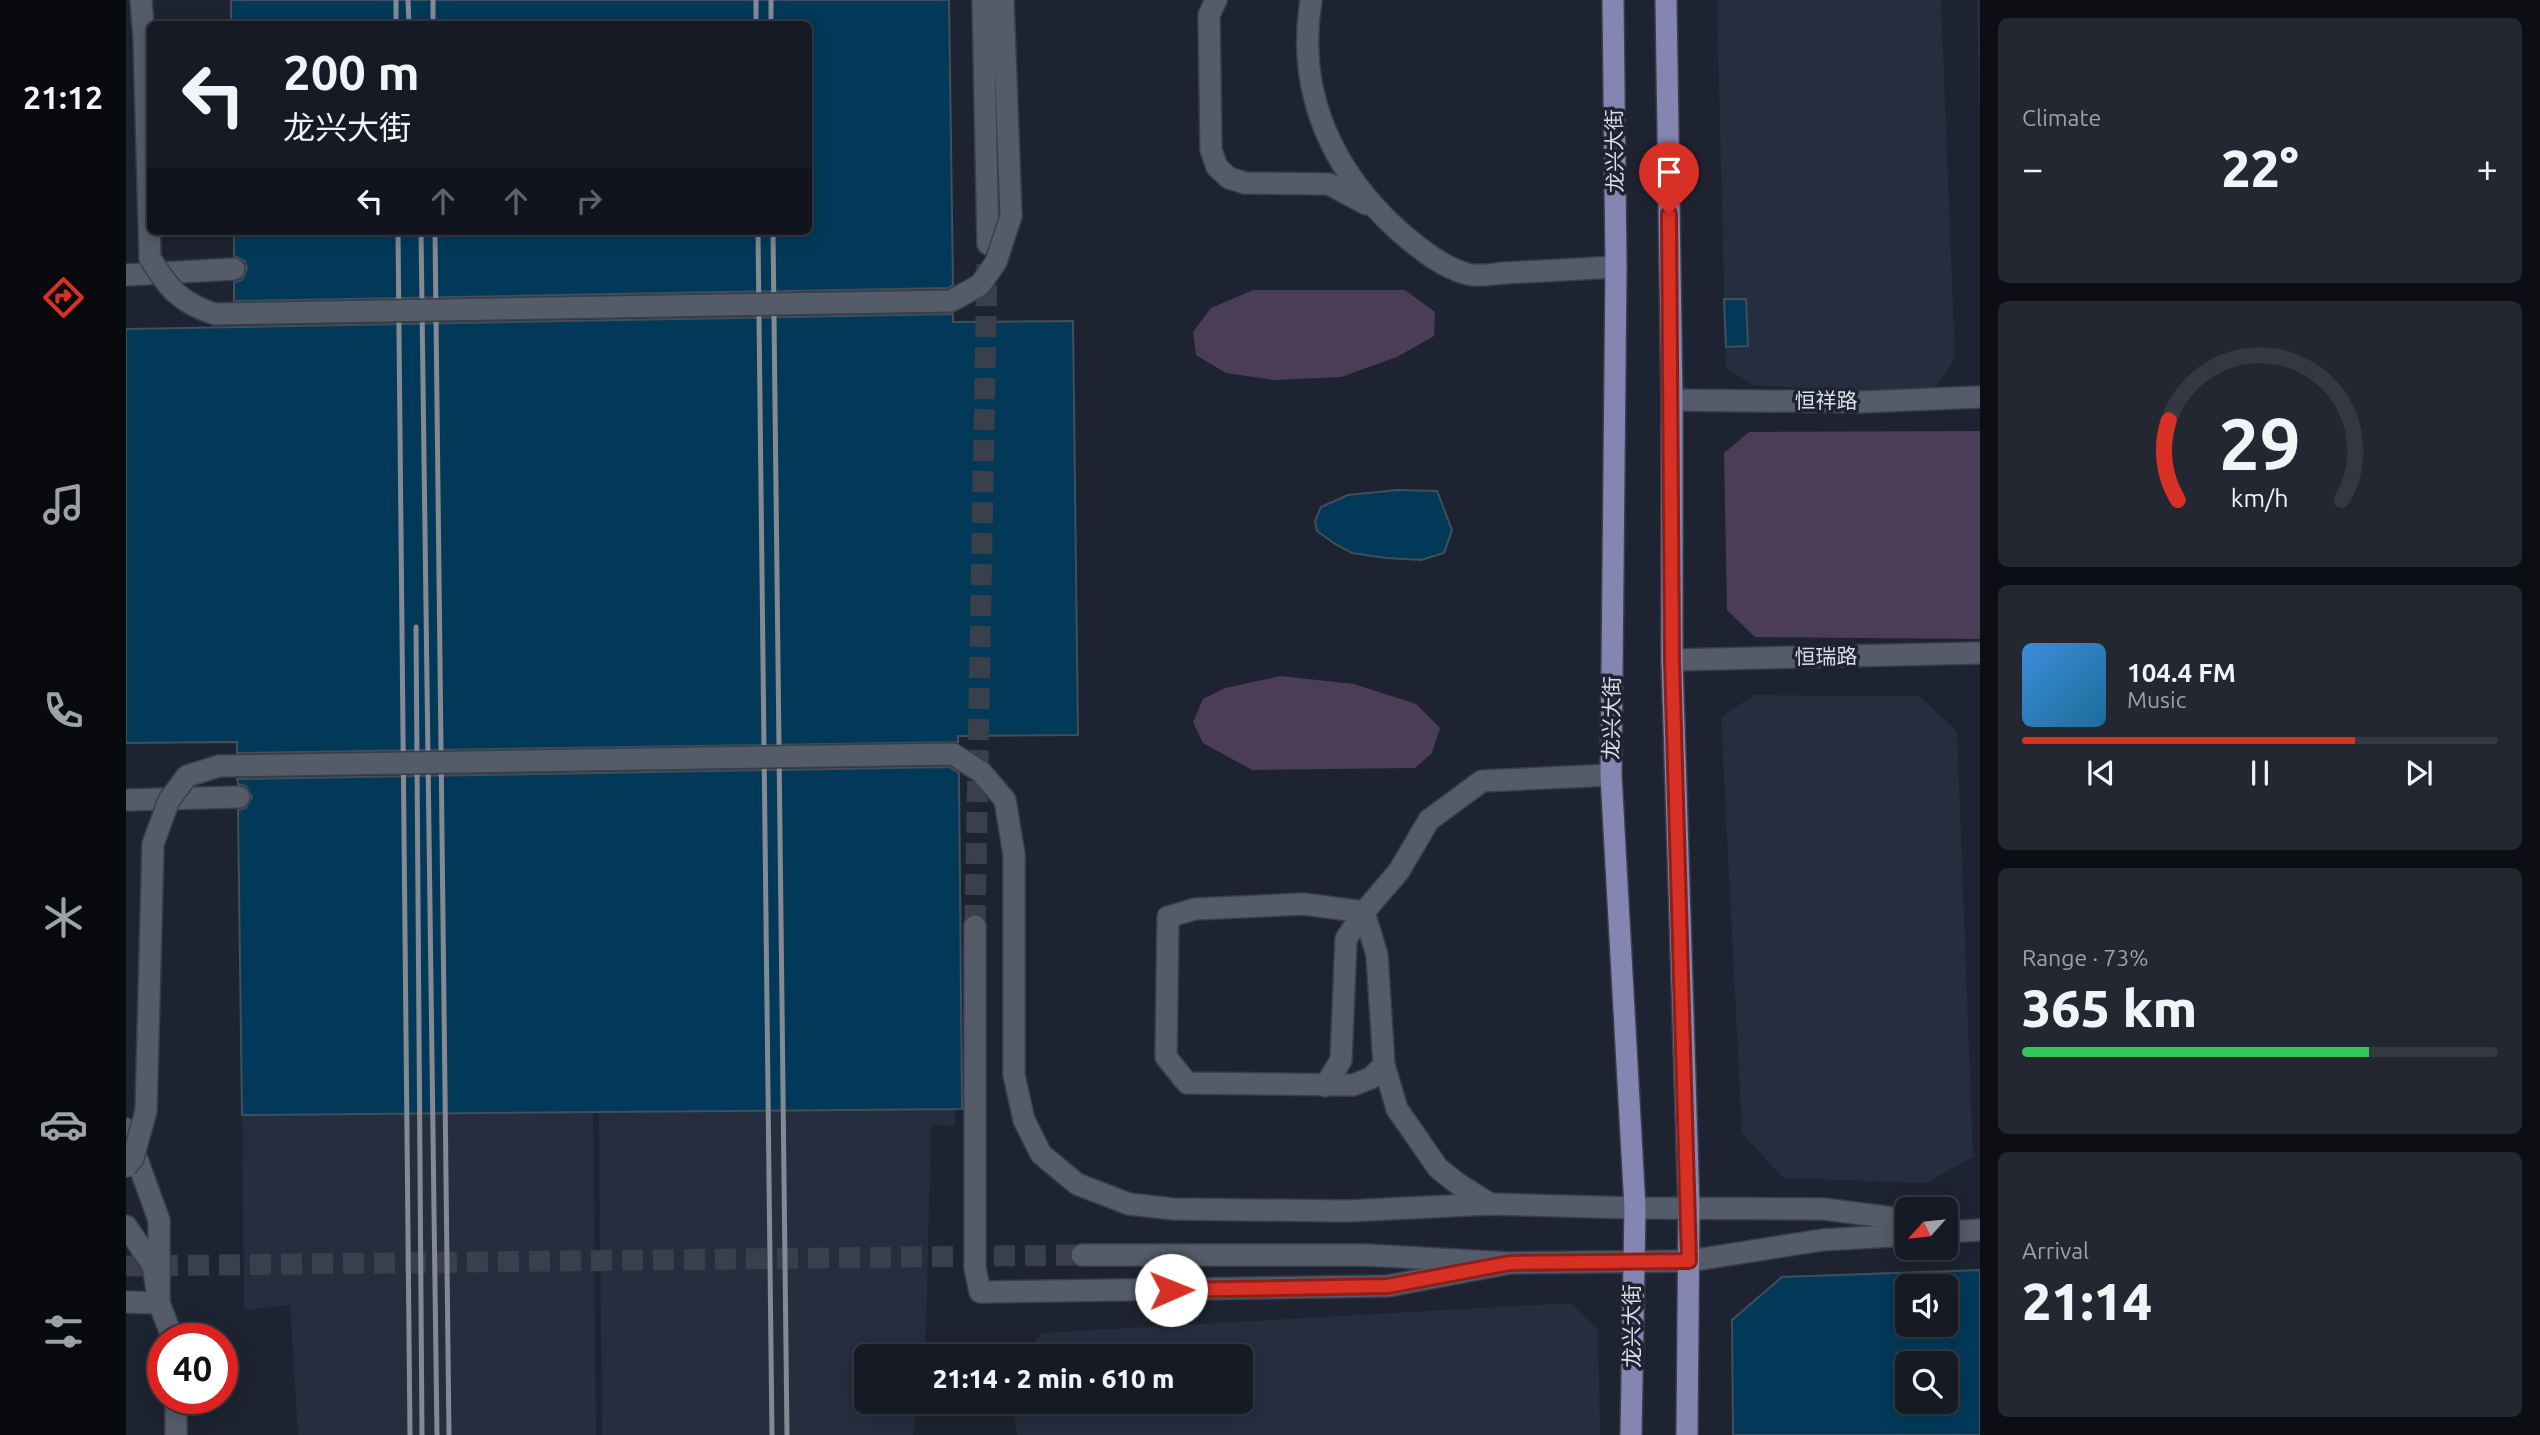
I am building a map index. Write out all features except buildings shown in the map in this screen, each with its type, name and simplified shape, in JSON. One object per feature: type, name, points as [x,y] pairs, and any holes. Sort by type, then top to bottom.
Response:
[{"type":"main road","name":"龙兴大街","points":[[1613,0],[1616,267],[1612,775],[1635,1208],[1632,1263],[1632,1435]]},
{"type":"main road","points":[[1666,0],[1672,400],[1672,660],[1689,1207],[1687,1435]]},
{"type":"street","points":[[141,0],[147,148]]},
{"type":"street","points":[[984,0],[988,244]]},
{"type":"street","points":[[149,235],[150,258],[166,285],[192,307],[215,314],[951,300],[980,285],[996,262],[1011,216],[1003,0]]},
{"type":"street","points":[[1216,0],[1209,15],[1211,150],[1217,167],[1229,178],[1245,183],[1329,184],[1374,209]]},
{"type":"street","points":[[1311,0],[1308,20],[1309,69],[1319,114],[1342,167],[1374,209],[1425,254],[1469,275],[1616,267]]},
{"type":"street","points":[[126,275],[234,269]]},
{"type":"street","name":"恒祥路","points":[[1672,400],[1861,402],[1980,397]]},
{"type":"street","name":"恒瑞路","points":[[1672,660],[1980,653]]},
{"type":"street","points":[[126,1167],[133,1158],[146,1111],[153,844],[169,800],[187,776],[219,766],[953,754],[981,772],[1005,800],[1014,855],[1014,1075],[1024,1120],[1041,1154],[1077,1184],[1129,1203],[1173,1209],[1347,1211],[1490,1204],[1824,1209],[1895,1218]]},
{"type":"street","points":[[1325,1086],[1341,1060],[1346,939],[1364,912],[1399,871],[1429,820],[1482,781],[1612,775]]},
{"type":"street","points":[[126,800],[239,797]]},
{"type":"street","points":[[1364,912],[1304,904],[1195,909],[1168,917],[1166,1057],[1187,1083],[1353,1085],[1371,1078],[1384,1065]]},
{"type":"street","points":[[1364,912],[1377,955],[1384,1065],[1397,1109],[1432,1159],[1458,1184],[1490,1204]]},
{"type":"street","points":[[975,926],[975,1268],[980,1292],[1388,1286],[1510,1263]]},
{"type":"street","points":[[126,1129],[159,1220],[159,1303]]},
{"type":"street","points":[[126,1226],[153,1265],[159,1303],[167,1323]]},
{"type":"street","points":[[1958,1228],[1978,1230]]},
{"type":"street","points":[[1958,1231],[1978,1230]]},
{"type":"street","points":[[1082,1255],[1366,1255],[1510,1263],[1632,1263],[1689,1261],[1822,1240],[1895,1236]]},
{"type":"street","points":[[126,1303],[159,1303]]},
{"type":"street","points":[[176,1414],[176,1435]]},
{"type":"shaded area","points":[[588,0],[947,0],[955,1126],[931,1125],[925,1344],[854,1344],[854,1414],[916,1414],[913,1435],[602,1435],[591,235],[812,235],[812,21],[589,21]]},
{"type":"shaded area","points":[[1717,0],[1941,0],[1955,359],[1930,396],[1753,385],[1726,368]]},
{"type":"shaded area","points":[[1977,0],[1980,0],[1980,104],[1979,103]]},
{"type":"shaded area","points":[[235,235],[585,235],[596,1435],[298,1435],[290,1305],[244,1310]]},
{"type":"shaded area","points":[[1253,290],[1405,290],[1435,312],[1434,336],[1397,357],[1341,377],[1274,380],[1226,373],[1196,355],[1193,332],[1211,308]]},
{"type":"shaded area","points":[[1980,431],[1980,639],[1755,637],[1727,610],[1724,453],[1749,432]]},
{"type":"shaded area","points":[[1281,676],[1354,684],[1416,704],[1440,728],[1432,753],[1415,768],[1252,770],[1203,743],[1193,722],[1203,699],[1225,688]]},
{"type":"shaded area","points":[[1754,695],[1919,696],[1957,731],[1973,1157],[1926,1183],[1783,1178],[1742,1133],[1721,717]]},
{"type":"shaded area","points":[[1571,1303],[1598,1330],[1600,1435],[1017,1435],[1014,1414],[1253,1414],[1253,1344],[1033,1344],[1042,1333]]},
{"type":"tunnel","points":[[975,926],[987,264]]},
{"type":"tunnel","points":[[126,1266],[1082,1255]]},
{"type":"railway","points":[[396,0],[396,21]]},
{"type":"railway","points":[[408,0],[409,21]]},
{"type":"railway","points":[[433,0],[433,21]]},
{"type":"railway","points":[[756,0],[756,21]]},
{"type":"railway","points":[[771,0],[771,21]]},
{"type":"railway","points":[[398,235],[410,1435]]},
{"type":"railway","points":[[421,235],[437,1435]]},
{"type":"railway","points":[[435,235],[449,1435]]},
{"type":"railway","points":[[758,235],[772,1435]]},
{"type":"railway","points":[[773,235],[787,1435]]},
{"type":"railway","points":[[416,627],[422,1435]]},
{"type":"route","points":[[1171,1290],[1388,1286],[1510,1263],[1689,1261],[1672,660],[1669,214]]}]
